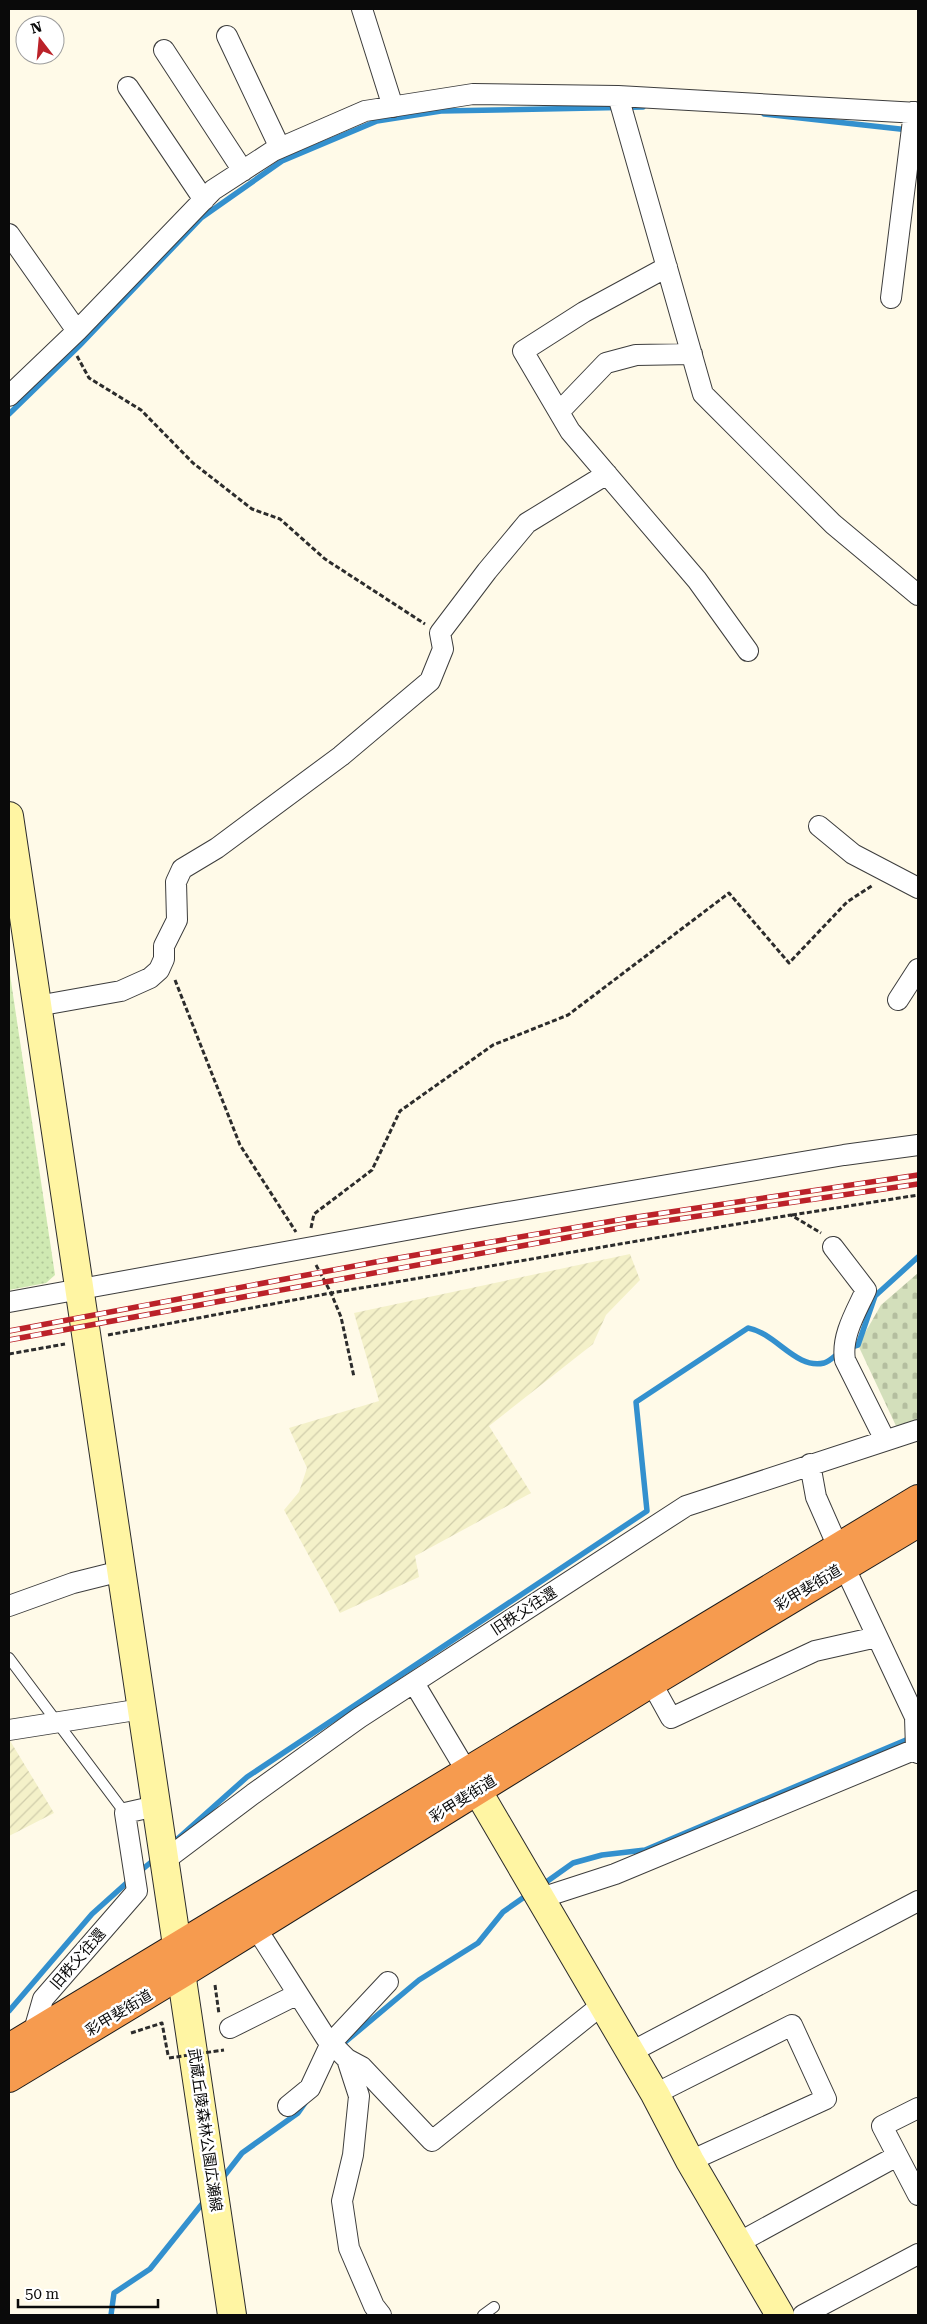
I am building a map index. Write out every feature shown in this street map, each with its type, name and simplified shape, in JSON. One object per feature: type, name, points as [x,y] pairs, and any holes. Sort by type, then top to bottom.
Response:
[{"type":"highway","name":"彩甲斐街道","points":[[9,2078],[183,1974],[249,1917],[841,1557],[918,1499]]},
{"type":"highway","name":"彩甲斐街道","points":[[841,1557],[918,1523]]},
{"type":"highway","name":"彩甲斐街道","points":[[9,2048],[178,1944],[249,1917]]},
{"type":"street","points":[[362,9],[392,107]]},
{"type":"street","points":[[227,36],[280,148]]},
{"type":"street","points":[[164,50],[243,170]]},
{"type":"street","points":[[128,87],[204,200]]},
{"type":"street","points":[[9,396],[73,336],[213,190],[243,170],[280,148],[365,111],[473,94],[619,97],[915,114],[891,298]]},
{"type":"street","points":[[619,97],[703,394],[833,524],[918,595]]},
{"type":"street","points":[[9,234],[73,336]]},
{"type":"street","points":[[667,267],[584,312],[523,351],[570,431],[698,580],[748,651]]},
{"type":"street","points":[[559,412],[606,363],[636,356],[692,354]]},
{"type":"street","points":[[37,1006],[121,991],[150,978],[159,970],[164,959],[164,946],[176,920],[176,882],[182,869],[217,848],[341,756],[430,682],[443,649],[440,633],[487,571],[527,523],[607,474]]},
{"type":"street","name":"武蔵丘陵森林公園広瀬線","points":[[9,816],[156,1806],[183,1974],[232,2315]]},
{"type":"street","points":[[819,826],[853,854],[918,888]]},
{"type":"street","points":[[898,1000],[918,969]]},
{"type":"street","points":[[9,1302],[535,1207],[844,1155],[918,1145]]},
{"type":"street","points":[[833,1246],[866,1290],[847,1332],[843,1349],[845,1360],[885,1440]]},
{"type":"street","name":"旧秩父往還","points":[[163,1849],[253,1794],[359,1718],[686,1506],[918,1430]]},
{"type":"street","points":[[541,1898],[614,1874],[917,1751],[915,1718],[877,1638],[816,1497],[810,1464]]},
{"type":"street","points":[[9,1606],[73,1583],[121,1571]]},
{"type":"street","points":[[647,1674],[671,1718],[815,1651],[877,1638]]},
{"type":"street","points":[[414,1683],[631,2052],[690,2161],[780,2315]]},
{"type":"street","points":[[9,1730],[142,1710]]},
{"type":"street","points":[[125,1813],[156,1806]]},
{"type":"street","name":"旧秩父往還","points":[[33,2034],[43,1999],[138,1891],[125,1813]]},
{"type":"street","points":[[631,2052],[918,1901]]},
{"type":"street","points":[[249,1917],[331,2043],[347,2059],[362,2067],[432,2140],[603,2004]]},
{"type":"street","points":[[288,2106],[310,2088],[331,2043],[388,1982]]},
{"type":"street","points":[[230,2028],[298,1994]]},
{"type":"street","points":[[655,2094],[792,2025],[826,2099],[690,2161]]},
{"type":"street","points":[[347,2059],[359,2096],[354,2155],[342,2201],[349,2248],[374,2306],[381,2315]]},
{"type":"street","points":[[918,2108],[882,2126],[918,2195]]},
{"type":"street","points":[[738,2242],[897,2156]]},
{"type":"street","points":[[803,2315],[918,2254]]},
{"type":"lane","points":[[9,1658],[125,1813]]},
{"type":"lane","points":[[483,2315],[494,2307]]},
{"type":"path","points":[[73,336],[89,378],[141,410],[193,463],[252,509],[280,519],[325,560],[440,633]]},
{"type":"path","points":[[308,1248],[314,1214],[372,1170],[400,1111],[493,1045],[568,1015],[729,893],[789,963],[847,902],[890,873]]},
{"type":"path","points":[[159,970],[175,980],[240,1145],[308,1248],[331,1293],[341,1317],[354,1377]]},
{"type":"path","points":[[9,1354],[331,1293],[918,1195]]},
{"type":"path","points":[[791,1215],[821,1233],[833,1246]]},
{"type":"path","points":[[128,2034],[162,2023],[169,2058],[224,2050]]},
{"type":"shaded area","points":[[630,1254],[640,1280],[606,1315],[593,1344],[489,1426],[531,1493],[415,1556],[419,1577],[340,1613],[284,1510],[299,1492],[307,1468],[289,1428],[379,1401],[354,1313]]},
{"type":"shaded area","points":[[9,1739],[54,1813],[9,1836]]},
{"type":"green space","points":[[9,968],[55,1275],[46,1283],[9,1290]]},
{"type":"green space","points":[[918,1273],[918,1421],[897,1428],[858,1345],[881,1305]]},
{"type":"waterway","points":[[9,414],[79,346],[201,218],[282,161],[377,121],[441,111],[643,107]]},
{"type":"waterway","points":[[764,114],[909,130]]},
{"type":"waterway","points":[[848,1348],[858,1345],[875,1296],[918,1257]]},
{"type":"waterway","points":[[174,1842],[247,1777],[647,1511],[636,1402],[748,1328],[758,1331],[795,1356],[814,1364],[824,1363],[840,1352]]},
{"type":"waterway","points":[[542,1885],[573,1863],[602,1855],[645,1850],[906,1740],[912,1743]]},
{"type":"waterway","points":[[138,1873],[156,1858]]},
{"type":"waterway","points":[[9,2011],[92,1914],[131,1879]]},
{"type":"waterway","points":[[344,2043],[419,1980],[478,1943],[503,1912],[530,1893]]},
{"type":"waterway","points":[[221,2180],[242,2153],[298,2113],[305,2103]]},
{"type":"waterway","points":[[111,2315],[114,2293],[150,2269],[206,2199]]},
{"type":"railway","points":[[9,1331],[381,1261],[630,1218],[918,1175]]},
{"type":"railway","points":[[9,1340],[630,1226],[918,1184]]}]
